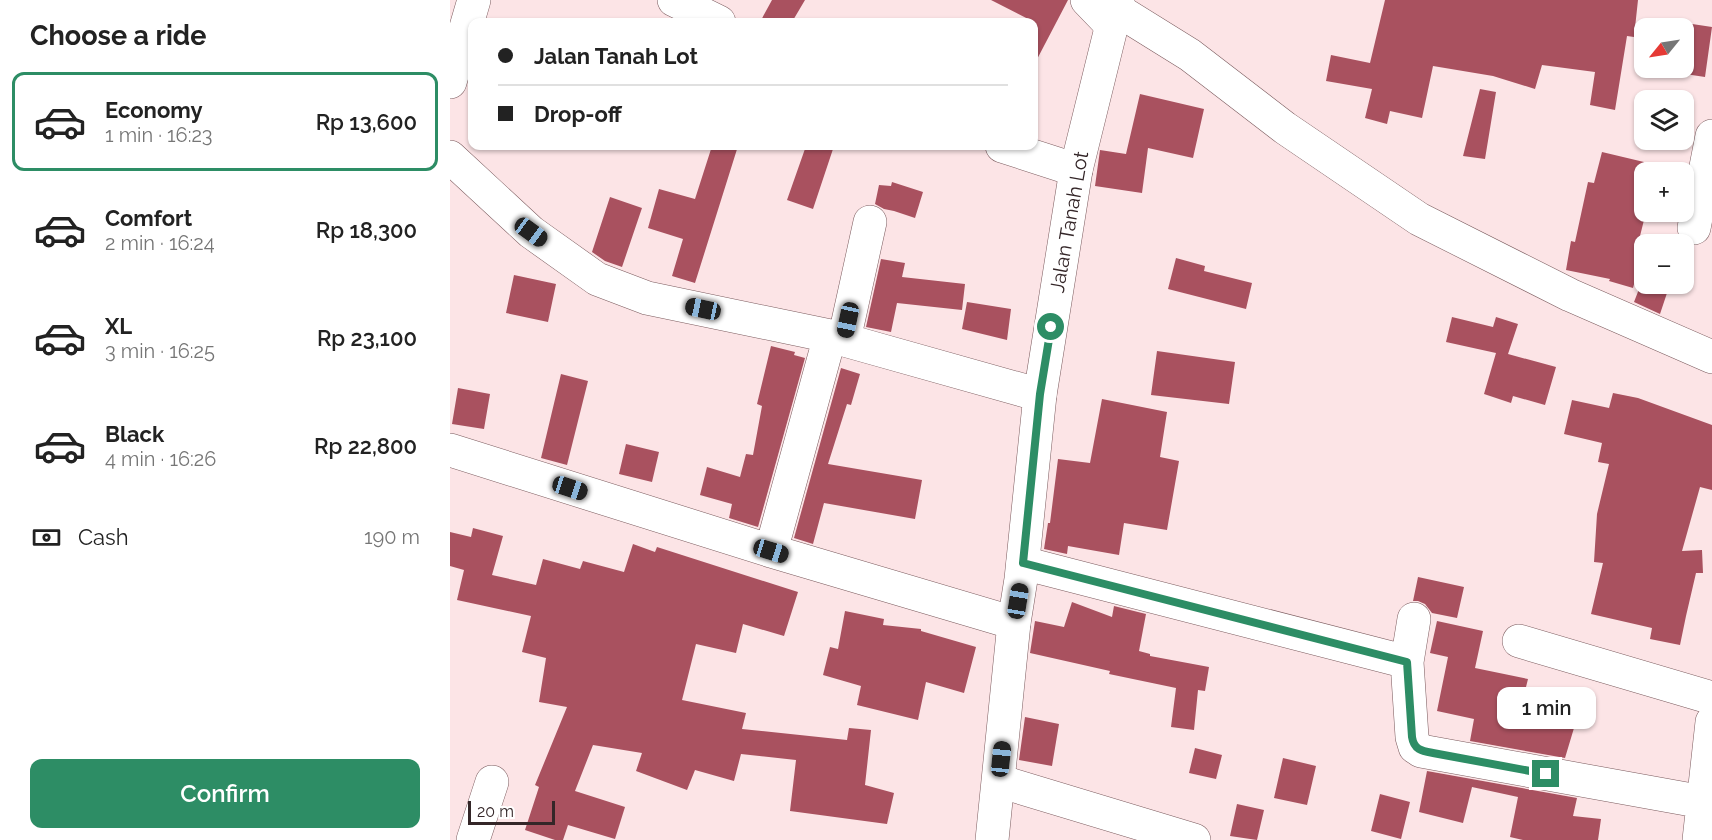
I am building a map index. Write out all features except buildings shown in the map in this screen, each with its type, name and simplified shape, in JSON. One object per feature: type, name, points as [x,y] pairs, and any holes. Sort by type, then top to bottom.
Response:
[{"type":"street","points":[[469,18],[474,0]]},
{"type":"street","points":[[674,0],[710,18]]},
{"type":"street","points":[[1108,9],[1190,55],[1285,128],[1419,219],[1570,296],[1712,357]]},
{"type":"street","name":"Jalan Tanah Lot","points":[[992,840],[1040,394],[1076,170],[1108,9]]},
{"type":"street","points":[[450,82],[468,20]]},
{"type":"street","points":[[1694,228],[1712,136]]},
{"type":"street","points":[[1014,150],[1076,170]]},
{"type":"street","points":[[450,157],[531,232],[597,279],[647,298],[837,338],[1040,394]]},
{"type":"street","points":[[771,551],[837,338],[870,222]]},
{"type":"street","points":[[450,450],[771,551],[1014,623]]},
{"type":"street","points":[[1023,563],[1407,662]]},
{"type":"street","points":[[1414,619],[1407,662],[1412,737],[1415,747],[1421,751],[1703,802]]},
{"type":"street","points":[[1519,641],[1712,698]]},
{"type":"street","points":[[1699,840],[1712,722]]},
{"type":"street","points":[[999,781],[1194,840]]},
{"type":"street","points":[[473,840],[492,782]]},
{"type":"route","points":[[1051,327],[1040,394],[1023,563],[1407,662],[1412,737],[1415,747],[1421,751],[1546,774]]}]
